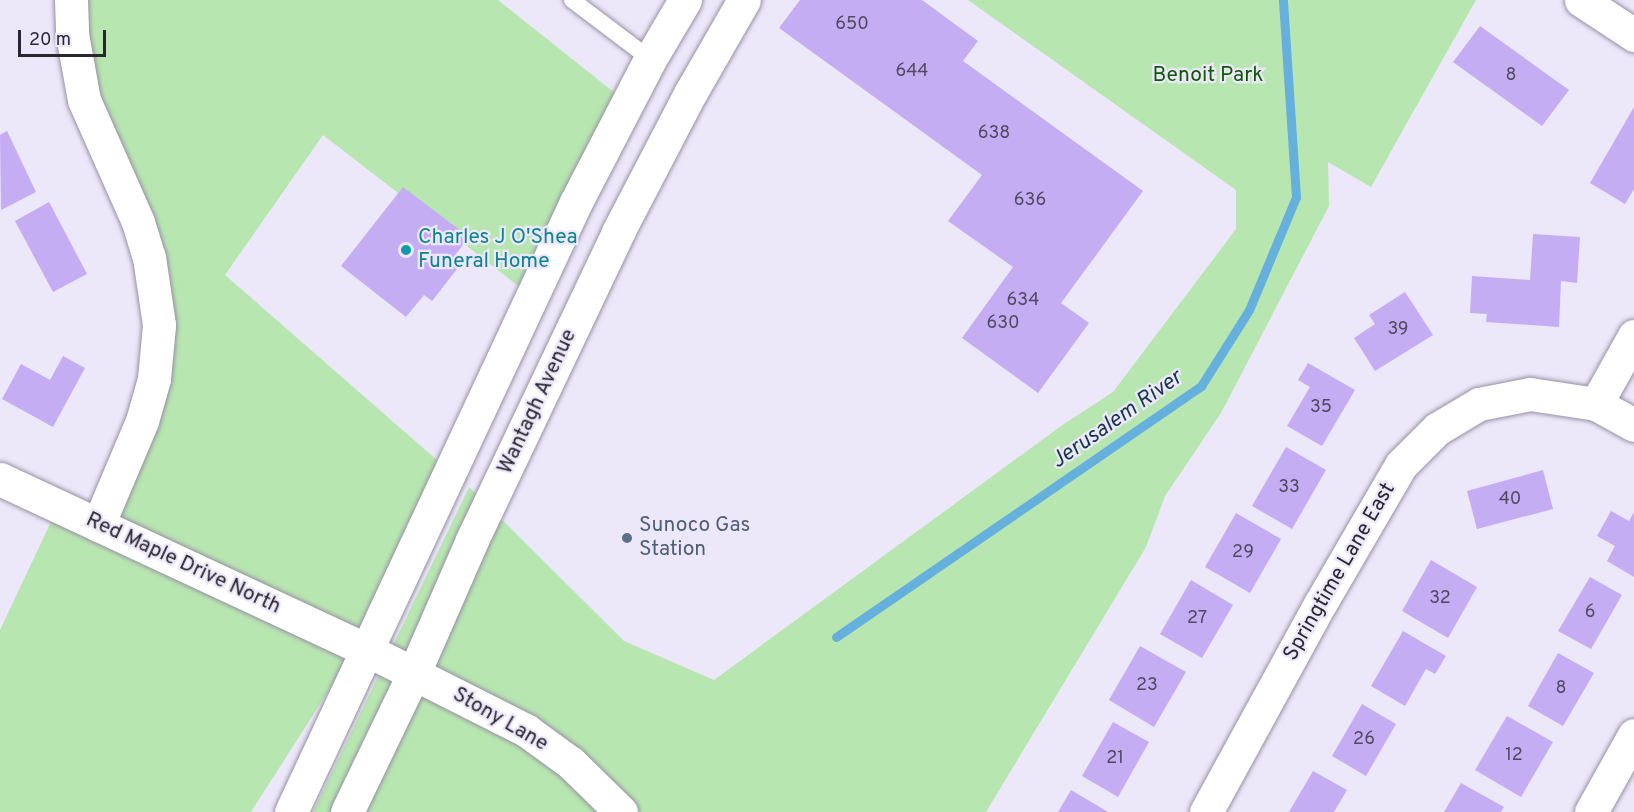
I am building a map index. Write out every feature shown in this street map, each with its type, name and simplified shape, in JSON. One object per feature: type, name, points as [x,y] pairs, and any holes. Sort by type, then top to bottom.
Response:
[{"type":"street","points":[[71,0],[72,34],[84,100],[138,222],[148,257],[159,325],[154,379],[142,421],[98,525]]},
{"type":"street","points":[[291,812],[365,649],[576,202],[650,59],[685,0]]},
{"type":"street","name":"Wantagh Avenue","points":[[347,812],[414,673],[472,540],[618,232],[691,92],[744,0]]},
{"type":"street","points":[[1581,0],[1634,35]]},
{"type":"street","points":[[1634,336],[1596,404],[1634,425]]},
{"type":"street","name":"Springtime Lane East","points":[[1206,812],[1320,604],[1401,465],[1437,429],[1479,404],[1530,394],[1596,404]]},
{"type":"street","name":"Red Maple Drive North","points":[[0,479],[365,649]]},
{"type":"street","name":"Stony Lane","points":[[365,649],[527,731],[571,763],[621,812]]},
{"type":"street","points":[[1591,812],[1634,735]]},
{"type":"lane","points":[[583,3],[650,59]]},
{"type":"green space","points":[[76,0],[498,0],[640,113],[543,305],[323,135],[225,275],[462,482],[251,812],[0,812],[0,630],[57,509],[98,530],[163,329],[88,100]]},
{"type":"green space","name":"Benoit Park","points":[[968,0],[1280,0],[1282,45],[1289,50],[1286,0],[1476,0],[1371,187],[1328,162],[1329,206],[1221,413],[1165,496],[1146,547],[986,812],[313,812],[469,487],[624,641],[714,680],[1061,426],[1113,392],[1236,229],[1236,190]]},
{"type":"building","points":[[800,0],[922,0],[978,41],[963,61],[1143,191],[1061,303],[1089,323],[1038,393],[962,338],[1013,267],[948,221],[982,175],[779,28]]},
{"type":"building","points":[[1480,26],[1569,90],[1542,126],[1453,62]]},
{"type":"building","points":[[1634,107],[1634,189],[1625,204],[1590,183]]},
{"type":"building","points":[[7,131],[36,192],[1,210],[0,135]]},
{"type":"building","name":"Charles J O'Shea Funeral Home","points":[[403,187],[469,237],[449,263],[457,269],[432,301],[424,295],[406,317],[341,266]]},
{"type":"building","points":[[49,202],[87,274],[53,292],[15,221]]},
{"type":"building","points":[[1533,234],[1580,237],[1577,283],[1561,281],[1559,327],[1486,322],[1487,314],[1470,313],[1472,276],[1530,280]]},
{"type":"building","points":[[1405,292],[1433,335],[1375,371],[1354,338],[1375,324],[1369,315]]},
{"type":"building","points":[[63,356],[85,368],[53,427],[2,399],[21,364],[50,380]]},
{"type":"building","points":[[1308,363],[1355,390],[1322,446],[1287,426],[1310,387],[1298,380]]},
{"type":"building","points":[[1286,447],[1326,470],[1292,529],[1252,506]]},
{"type":"building","points":[[1543,470],[1553,509],[1477,529],[1467,491]]},
{"type":"building","points":[[1611,511],[1629,521],[1634,512],[1634,577],[1607,561],[1615,546],[1597,536]]},
{"type":"building","points":[[1236,513],[1281,539],[1250,593],[1205,567]]},
{"type":"building","points":[[1431,560],[1477,587],[1448,638],[1402,611]]},
{"type":"building","points":[[1590,577],[1622,595],[1591,649],[1558,631]]},
{"type":"building","points":[[1191,580],[1233,605],[1202,658],[1160,634]]},
{"type":"building","points":[[1403,631],[1446,656],[1435,674],[1426,669],[1405,706],[1371,686]]},
{"type":"building","points":[[1140,646],[1186,672],[1154,727],[1109,700]]},
{"type":"building","points":[[1558,653],[1594,673],[1563,726],[1528,706]]},
{"type":"building","points":[[1362,704],[1396,724],[1366,776],[1332,756]]},
{"type":"building","points":[[1507,716],[1553,742],[1521,797],[1475,770]]},
{"type":"building","points":[[1113,722],[1149,742],[1118,797],[1082,776]]},
{"type":"building","points":[[1313,771],[1347,790],[1334,812],[1289,812]]},
{"type":"building","points":[[1461,783],[1504,807],[1501,812],[1444,812]]},
{"type":"building","points":[[1071,790],[1108,812],[1058,812]]},
{"type":"waterway","name":"Jerusalem River","points":[[836,637],[1201,386],[1249,310],[1296,197],[1283,0]]},
{"type":"place","name":"Charles J O'Shea Funeral Home","points":[[406,250]]},
{"type":"place","name":"Sunoco Gas Station","points":[[627,538]]}]
